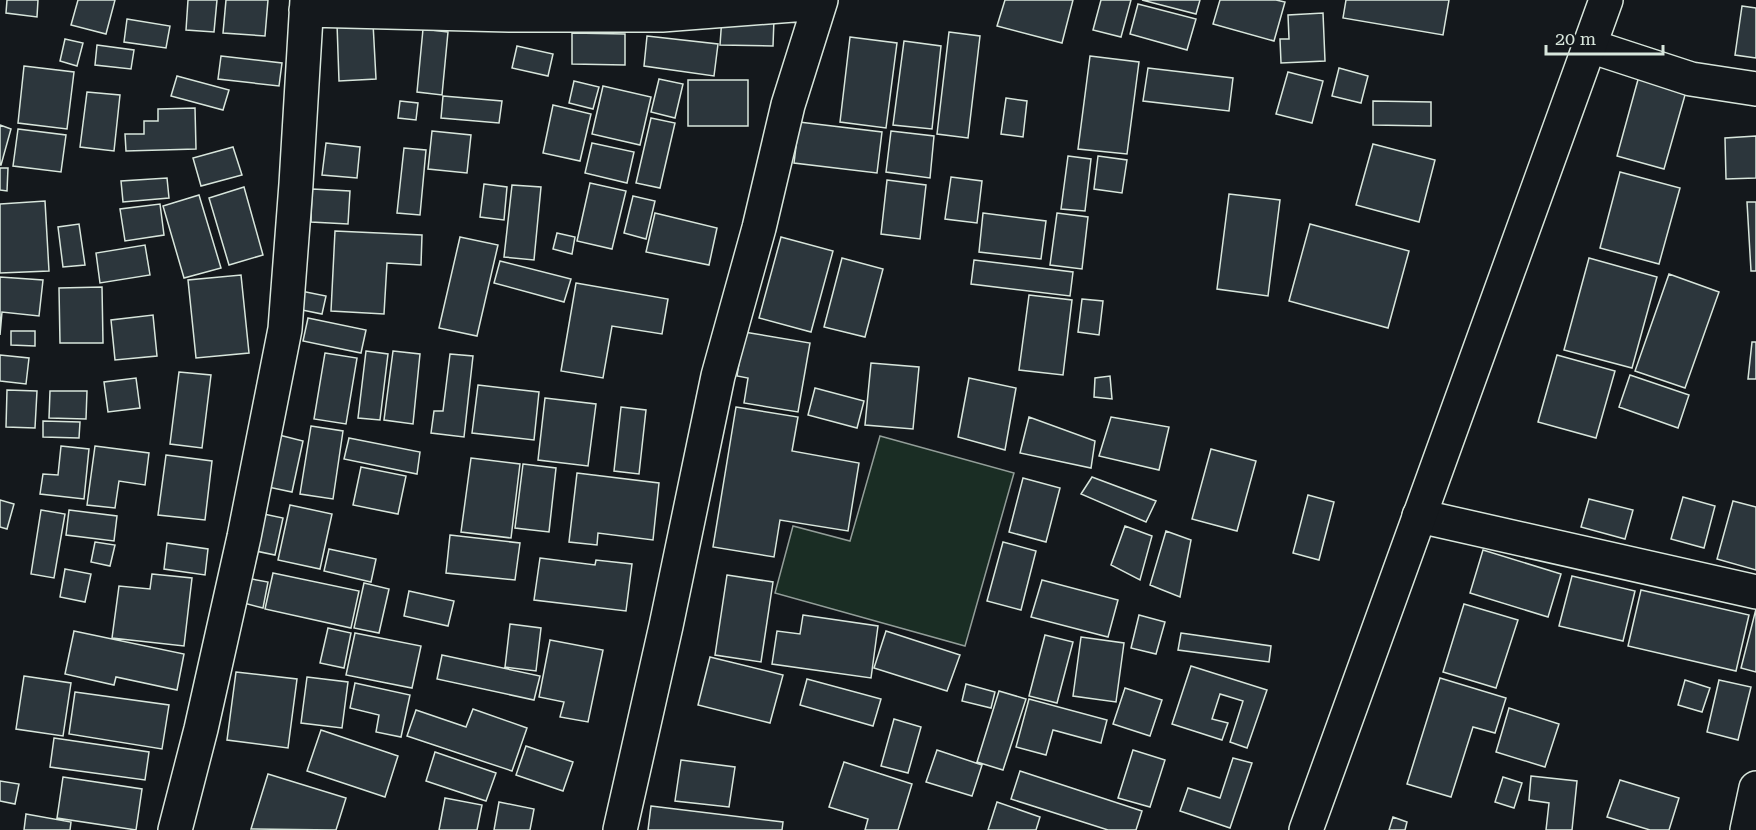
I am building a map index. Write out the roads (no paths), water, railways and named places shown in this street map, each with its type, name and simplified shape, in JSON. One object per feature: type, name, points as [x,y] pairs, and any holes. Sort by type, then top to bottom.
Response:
[{"type":"main road","points":[[1306,830],[1606,0]]},
{"type":"main road","points":[[175,830],[201,729],[244,537],[285,329],[306,5],[509,15],[662,15],[821,2],[788,105],[759,228],[718,376],[666,626],[620,830]]},
{"type":"main road","points":[[1590,46],[1691,79],[1756,89]]},
{"type":"main road","points":[[1419,516],[1756,592]]},
{"type":"main road","points":[[1747,830],[1756,788]]}]
